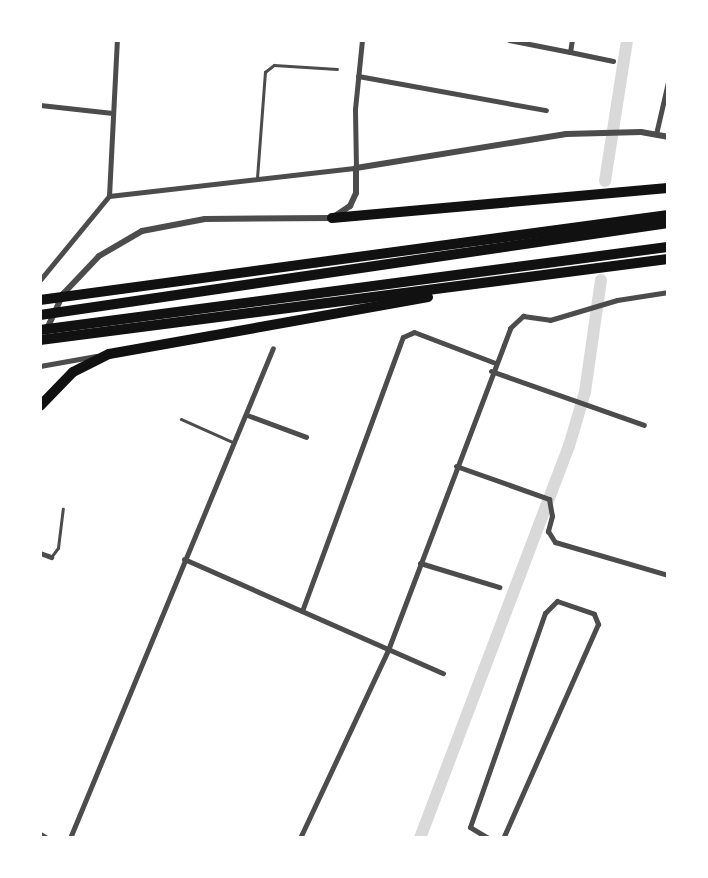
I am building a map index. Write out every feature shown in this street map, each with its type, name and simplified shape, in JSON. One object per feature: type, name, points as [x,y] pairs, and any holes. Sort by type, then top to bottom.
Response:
[{"type":"highway","points":[[332,218],[668,188]]},
{"type":"highway","points":[[40,300],[668,215]]},
{"type":"highway","points":[[40,315],[668,223]]},
{"type":"highway","points":[[40,330],[668,247]]},
{"type":"highway","points":[[40,341],[668,259]]},
{"type":"highway","points":[[40,406],[73,372],[109,354],[480,285]]},
{"type":"street","points":[[40,280],[109,196],[117,40]]},
{"type":"street","points":[[40,341],[63,294],[99,256],[142,231],[205,219],[332,218],[350,206],[356,193],[358,76],[362,40]]},
{"type":"street","points":[[509,40],[612,61]]},
{"type":"street","points":[[570,52],[572,40]]},
{"type":"street","points":[[358,76],[546,110]]},
{"type":"street","points":[[656,134],[668,82]]},
{"type":"street","points":[[40,105],[113,113]]},
{"type":"street","points":[[109,196],[356,168],[597,133],[628,132],[668,137]]},
{"type":"street","points":[[300,838],[388,650],[491,371],[510,328],[523,316],[550,320],[617,300],[668,292]]},
{"type":"street","points":[[302,611],[402,337],[414,332],[495,363]]},
{"type":"street","points":[[70,838],[273,348]]},
{"type":"street","points":[[40,366],[109,354]]},
{"type":"street","points":[[491,371],[644,425]]},
{"type":"street","points":[[247,415],[306,437]]},
{"type":"street","points":[[456,466],[549,499],[552,516],[548,531],[555,542],[668,575]]},
{"type":"street","points":[[40,552],[51,556]]},
{"type":"street","points":[[184,559],[443,673]]},
{"type":"street","points":[[421,563],[499,587]]},
{"type":"street","points":[[488,838],[470,827],[545,613],[556,601],[594,614],[598,624],[503,838]]},
{"type":"street","points":[[40,834],[47,838]]},
{"type":"lane","points":[[257,178],[265,72],[274,65],[337,69]]},
{"type":"lane","points":[[181,419],[235,444]]},
{"type":"lane","points":[[51,556],[58,548],[63,509]]},
{"type":"waterway","points":[[605,181],[627,40]]},
{"type":"waterway","points":[[420,838],[569,446],[585,392],[601,280]]}]
